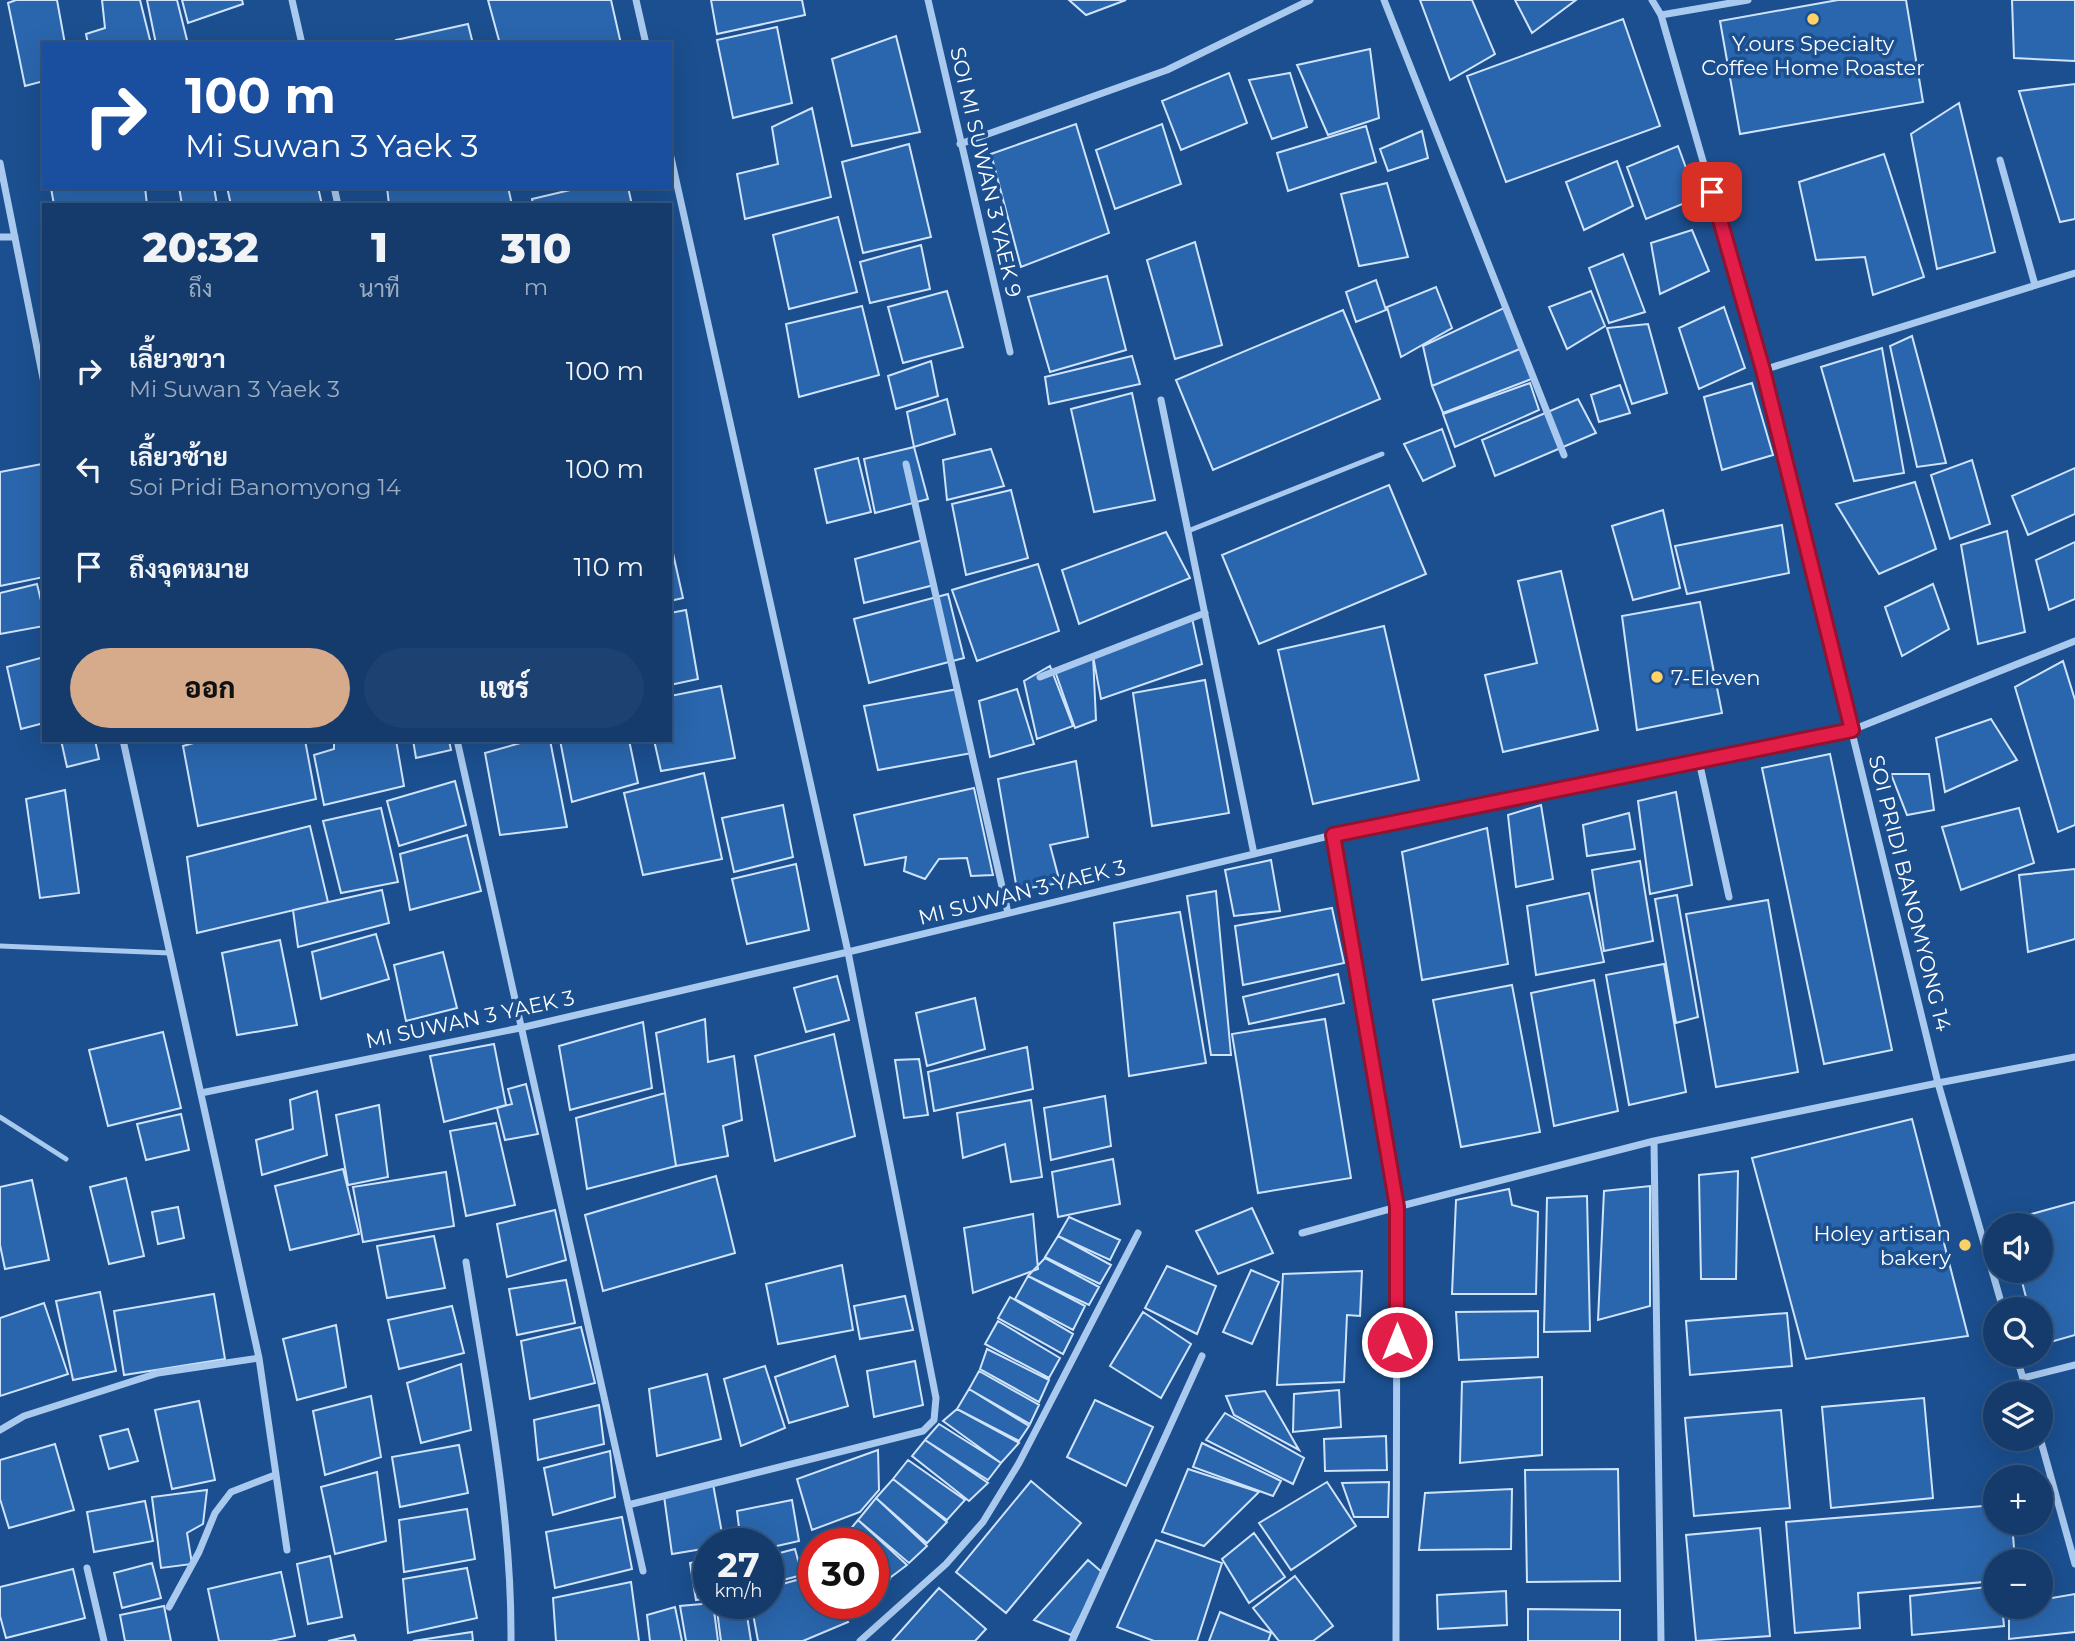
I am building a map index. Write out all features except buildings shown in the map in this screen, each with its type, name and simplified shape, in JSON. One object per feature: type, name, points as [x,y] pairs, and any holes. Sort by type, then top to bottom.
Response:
[{"type":"street","points":[[292,0],[302,42]]},
{"type":"street","points":[[636,0],[646,42]]},
{"type":"street","name":"SOI MI SUWAN 3 YAEK 9","points":[[928,0],[1010,352]]},
{"type":"street","points":[[960,144],[1167,71],[1310,0]]},
{"type":"street","points":[[1384,0],[1564,454]]},
{"type":"street","name":"SOI PRIDI BANOMYONG 14","points":[[1653,0],[1661,15],[1763,370],[1938,1083],[2000,1297]]},
{"type":"street","points":[[1661,15],[1748,0]]},
{"type":"street","points":[[2000,160],[2035,285]]},
{"type":"street","points":[[628,1505],[923,1432],[934,1420],[936,1398],[848,952],[672,162]]},
{"type":"street","points":[[0,163],[42,373]]},
{"type":"street","points":[[0,237],[15,237]]},
{"type":"street","points":[[1763,370],[2075,273]]},
{"type":"street","points":[[1161,400],[1254,854]]},
{"type":"street","points":[[906,464],[1008,913]]},
{"type":"street","points":[[1040,677],[1205,613]]},
{"type":"street","name":"MI SUWAN 3 YAEK 3","points":[[201,1093],[520,1028],[1333,835],[1852,730],[2075,641]]},
{"type":"street","points":[[122,742],[259,1359],[287,1550]]},
{"type":"street","points":[[457,742],[643,1571]]},
{"type":"street","points":[[1699,761],[1729,897]]},
{"type":"street","points":[[1333,835],[1397,1207],[1396,1641]]},
{"type":"street","points":[[1302,1233],[1654,1141],[2075,1057]]},
{"type":"street","points":[[1654,1141],[1661,1641]]},
{"type":"street","points":[[860,1641],[946,1564],[983,1522],[1019,1463],[1138,1233]]},
{"type":"street","points":[[466,1262],[496,1455],[508,1555],[510,1641]]},
{"type":"street","points":[[1072,1641],[1202,1356]]},
{"type":"street","points":[[0,1430],[36,1412],[158,1373],[259,1359]]},
{"type":"street","points":[[2023,1378],[2075,1365]]},
{"type":"street","points":[[2020,1367],[2024,1381]]},
{"type":"street","points":[[2044,1451],[2075,1564]]},
{"type":"street","points":[[169,1607],[199,1552],[215,1513],[232,1492],[275,1475]]},
{"type":"street","points":[[87,1568],[104,1641]]},
{"type":"lane","points":[[1188,531],[1382,454]]},
{"type":"lane","points":[[0,946],[170,953]]},
{"type":"lane","points":[[0,1118],[66,1159]]},
{"type":"place","name":"Y.ours Specialty Coffee Home Roaster","points":[[1813,19]]},
{"type":"place","name":"7-Eleven","points":[[1657,677]]},
{"type":"place","name":"Holey artisan bakery","points":[[1965,1245]]},
{"type":"route","points":[[1397,1342],[1397,1207],[1333,835],[1852,730],[1763,370],[1712,192]]}]
